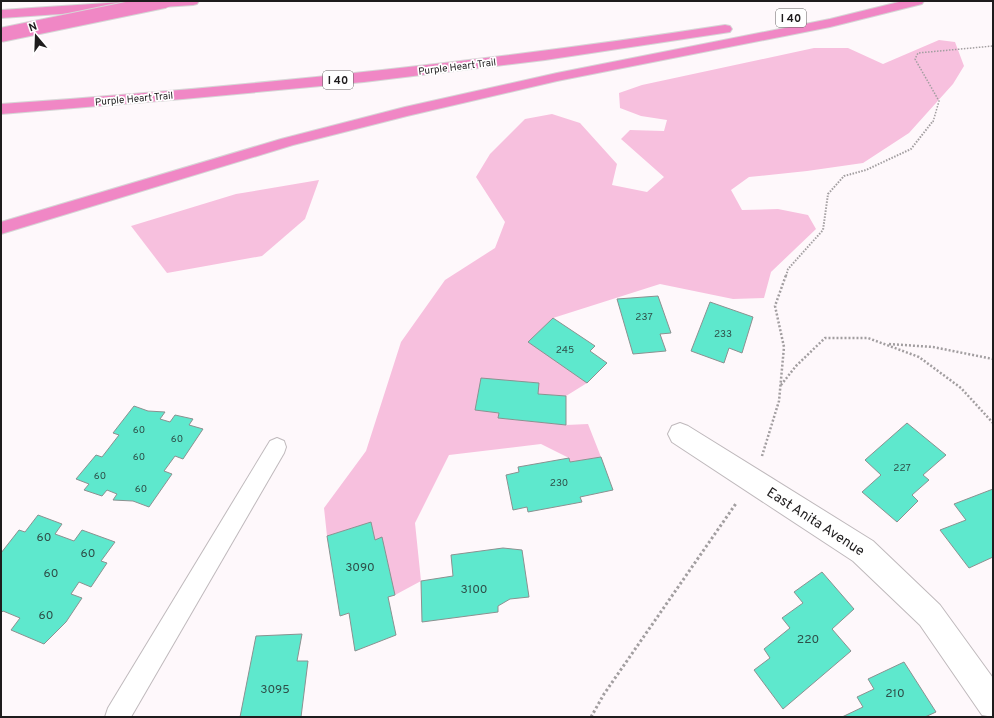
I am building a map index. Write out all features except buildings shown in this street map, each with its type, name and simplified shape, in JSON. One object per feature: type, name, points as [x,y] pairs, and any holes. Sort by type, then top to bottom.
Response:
[{"type":"highway","points":[[1,7],[57,1]]},
{"type":"highway","points":[[1,36],[165,1]]},
{"type":"highway","points":[[1,14],[194,1]]},
{"type":"highway","name":"I 40","points":[[784,20],[910,1]]},
{"type":"highway","points":[[1,228],[287,142],[405,112],[556,77],[830,23],[918,1]]},
{"type":"highway","name":"Purple Heart Trail","points":[[1,109],[283,86],[525,58],[736,27]]},
{"type":"street","name":"East Anita Avenue","points":[[680,434],[863,551],[930,615],[993,704]]},
{"type":"lane","points":[[117,717],[277,447]]},
{"type":"path","points":[[590,717],[604,694],[752,480],[769,437],[779,401],[784,347],[775,306],[788,269],[823,230],[828,194],[844,176],[866,170],[912,149],[933,122],[939,101],[915,59],[918,53],[993,46]]},
{"type":"path","points":[[780,386],[796,366],[825,338],[868,338],[919,357],[961,388],[993,423]]},
{"type":"path","points":[[884,344],[933,348],[993,360]]},
{"type":"shaded area","points":[[939,40],[955,42],[964,66],[953,84],[909,133],[863,163],[749,177],[731,190],[742,210],[778,209],[808,215],[816,229],[771,272],[764,298],[733,299],[660,284],[553,318],[529,342],[587,383],[566,396],[538,394],[539,383],[481,379],[475,410],[499,413],[498,418],[566,425],[588,424],[601,457],[570,462],[569,458],[541,444],[449,455],[415,523],[421,581],[395,595],[382,538],[375,540],[371,522],[327,536],[324,508],[366,451],[401,342],[445,280],[495,248],[505,222],[476,177],[490,154],[525,119],[552,114],[580,123],[617,164],[612,185],[647,192],[664,177],[621,139],[630,130],[664,131],[667,120],[641,116],[620,108],[619,93],[642,85],[814,48],[848,48],[883,64]]},
{"type":"shaded area","points":[[319,180],[305,219],[262,256],[167,273],[131,226],[236,194]]}]
